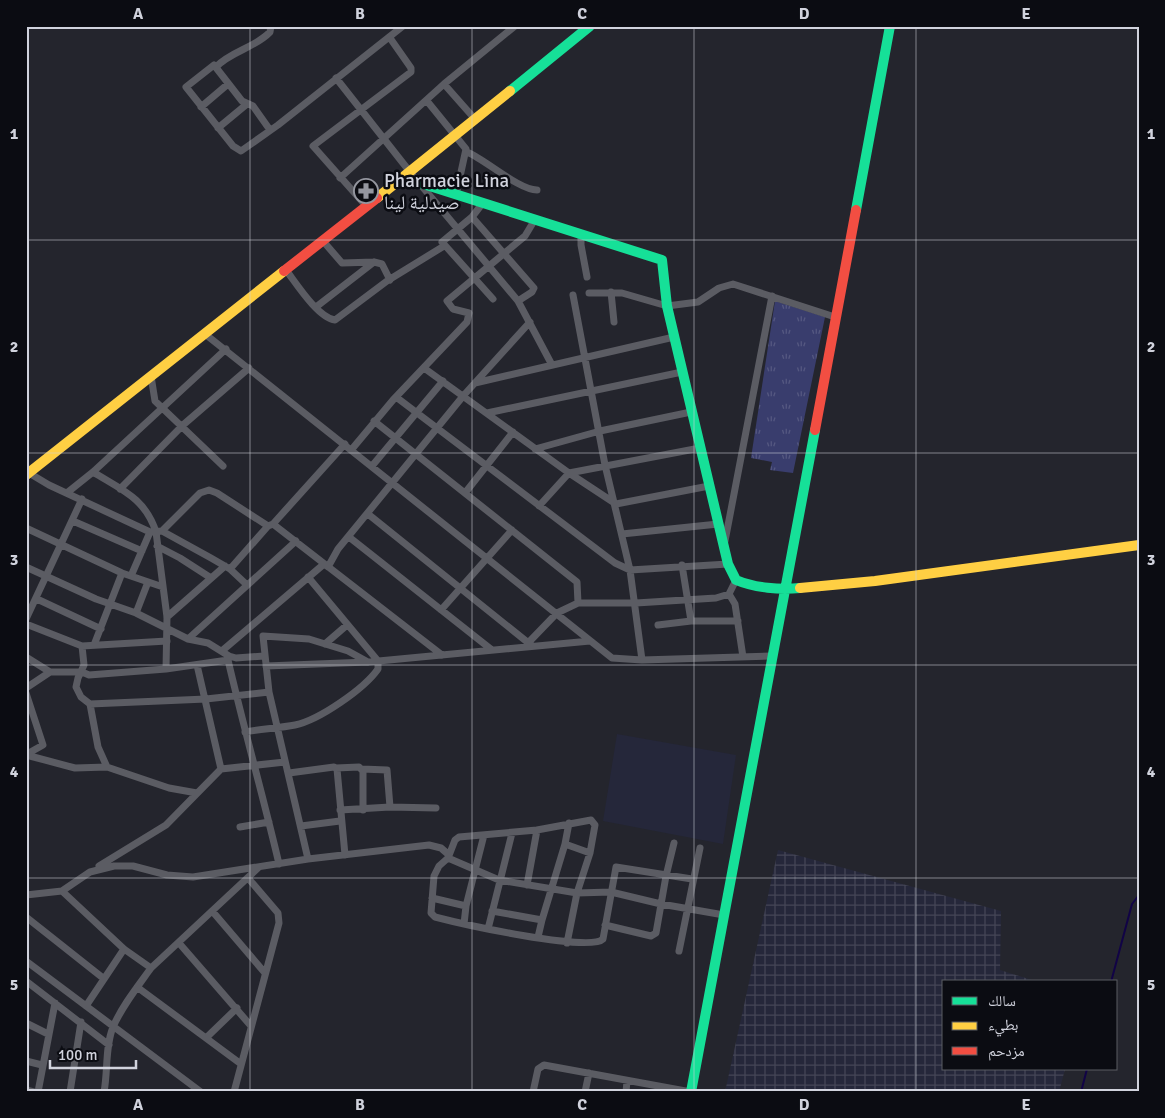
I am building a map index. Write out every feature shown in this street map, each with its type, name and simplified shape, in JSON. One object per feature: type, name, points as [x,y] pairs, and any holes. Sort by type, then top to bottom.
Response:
[{"type":"street","points":[[278,26],[270,29],[261,40],[226,58],[216,67],[211,66],[186,87],[233,146],[241,151],[390,38],[403,26]]},
{"type":"street","points":[[340,178],[505,29],[515,26]]},
{"type":"street","points":[[246,584],[227,568],[156,531],[49,485],[28,474],[92,421],[367,207],[474,118],[590,26]]},
{"type":"street","points":[[533,1092],[538,1069],[542,1065],[691,1092],[890,26]]},
{"type":"street","points":[[367,207],[313,145],[412,70],[390,38]]},
{"type":"street","points":[[216,67],[228,84],[247,104],[253,106],[270,130]]},
{"type":"street","points":[[336,78],[417,182],[518,301],[552,365]]},
{"type":"street","points":[[201,107],[228,84]]},
{"type":"street","points":[[444,84],[474,118]]},
{"type":"street","points":[[427,101],[464,144],[467,152],[456,195]]},
{"type":"street","points":[[218,128],[247,104]]},
{"type":"street","points":[[467,152],[484,160],[518,184],[537,190]]},
{"type":"street","points":[[417,182],[534,221],[662,260],[665,266],[667,306],[682,372],[728,564],[736,580],[751,586],[784,590],[875,581],[1139,545]]},
{"type":"street","points":[[482,204],[472,216],[443,239],[444,246],[492,299]]},
{"type":"street","points":[[472,216],[534,288],[532,292],[518,301]]},
{"type":"street","points":[[352,450],[396,396],[469,318],[467,310],[452,309],[447,301],[473,277],[528,233],[534,221]]},
{"type":"street","points":[[581,235],[580,245],[588,277]]},
{"type":"street","points":[[323,241],[342,263],[374,262],[384,266],[390,280]]},
{"type":"street","points":[[286,270],[316,307],[328,318],[335,320],[390,280],[444,246]]},
{"type":"street","points":[[316,307],[374,262]]},
{"type":"street","points":[[588,293],[611,292],[667,306],[698,302],[719,288],[730,284],[835,317]]},
{"type":"street","points":[[611,292],[614,322]]},
{"type":"street","points":[[573,295],[605,465],[616,504],[630,570],[636,603],[642,660]]},
{"type":"street","points":[[724,546],[772,296]]},
{"type":"street","points":[[223,650],[308,576],[326,565],[464,395],[530,322]]},
{"type":"street","points":[[205,334],[612,658],[642,660],[772,656]]},
{"type":"street","points":[[475,382],[674,337]]},
{"type":"street","points":[[68,492],[93,472],[226,349]]},
{"type":"street","points":[[120,489],[183,425],[249,368]]},
{"type":"street","points":[[424,368],[464,395],[569,473],[616,504],[709,486]]},
{"type":"street","points":[[487,413],[682,372]]},
{"type":"street","points":[[151,376],[153,398],[183,425],[223,466]]},
{"type":"street","points":[[372,466],[443,382]]},
{"type":"street","points":[[396,396],[538,506],[606,556],[630,570],[682,565],[728,564]]},
{"type":"street","points":[[536,449],[600,431],[692,412]]},
{"type":"street","points":[[374,421],[578,582],[578,603]]},
{"type":"street","points":[[465,493],[513,432]]},
{"type":"street","points":[[167,617],[211,578],[227,568],[270,525],[345,444]]},
{"type":"street","points":[[538,506],[569,473],[700,448]]},
{"type":"street","points":[[93,472],[143,505],[152,518],[156,531],[167,617],[166,669]]},
{"type":"street","points":[[131,576],[142,551],[156,531],[200,493],[209,490],[296,541],[442,655]]},
{"type":"street","points":[[26,619],[62,546],[82,499]]},
{"type":"street","points":[[368,514],[529,644]]},
{"type":"street","points":[[73,521],[142,551]]},
{"type":"street","points":[[622,534],[718,524]]},
{"type":"street","points":[[26,528],[122,573],[162,587]]},
{"type":"street","points":[[441,610],[512,530]]},
{"type":"street","points":[[348,537],[492,650]]},
{"type":"street","points":[[188,639],[246,584],[296,541]]},
{"type":"street","points":[[157,546],[211,578]]},
{"type":"street","points":[[682,565],[691,621]]},
{"type":"street","points":[[26,567],[136,613],[188,639],[208,643],[223,650],[229,658],[236,695],[245,732],[256,764],[261,795],[279,864]]},
{"type":"street","points":[[94,645],[122,573]]},
{"type":"street","points":[[245,732],[277,726],[295,725],[327,710],[367,682],[378,669],[378,661],[308,576]]},
{"type":"street","points":[[529,644],[557,613],[578,603],[636,603],[716,598],[728,594],[736,580]]},
{"type":"street","points":[[136,613],[148,582]]},
{"type":"street","points":[[728,594],[733,600],[743,657]]},
{"type":"street","points":[[37,599],[101,629]]},
{"type":"street","points":[[658,625],[691,621],[738,621]]},
{"type":"street","points":[[26,624],[82,646],[167,641]]},
{"type":"street","points":[[325,644],[347,625]]},
{"type":"street","points":[[308,859],[277,726],[262,639],[266,635],[308,639],[348,651],[368,662]]},
{"type":"street","points":[[266,666],[368,662],[492,650],[529,644],[590,641]]},
{"type":"street","points":[[82,646],[84,665],[76,686],[81,697],[90,704],[206,699],[270,692]]},
{"type":"street","points":[[26,658],[50,672],[82,672],[89,675],[166,669],[229,658],[264,656]]},
{"type":"street","points":[[197,665],[221,769]]},
{"type":"street","points":[[26,688],[50,672]]},
{"type":"street","points":[[26,693],[43,745],[26,755]]},
{"type":"street","points":[[90,704],[98,747],[108,767]]},
{"type":"street","points":[[26,755],[75,768],[108,767],[169,788],[197,793]]},
{"type":"street","points":[[26,895],[62,891],[166,825],[221,769],[286,762]]},
{"type":"street","points":[[289,773],[359,767],[362,769],[387,770],[390,807]]},
{"type":"street","points":[[336,768],[338,772],[340,821],[344,855]]},
{"type":"street","points":[[362,769],[364,773],[363,810]]},
{"type":"street","points":[[340,810],[390,807],[436,808]]},
{"type":"street","points":[[301,826],[340,821]]},
{"type":"street","points":[[240,828],[269,822]]},
{"type":"street","points":[[567,943],[577,893],[590,852],[595,825],[593,822],[569,823],[512,833],[459,837],[455,840],[449,857],[436,871],[432,898],[433,916],[488,929],[567,943],[598,943],[603,939],[615,869],[619,866],[666,876],[692,879]]},
{"type":"street","points":[[538,937],[550,890],[565,844],[569,823]]},
{"type":"street","points":[[527,885],[537,830]]},
{"type":"street","points":[[488,929],[512,833]]},
{"type":"street","points":[[464,924],[466,906],[484,835]]},
{"type":"street","points":[[605,925],[654,935],[674,843]]},
{"type":"street","points":[[565,844],[590,852]]},
{"type":"street","points":[[90,872],[114,866],[133,866],[167,875],[193,877],[308,859],[429,845],[441,848],[449,857],[474,871],[499,880],[577,893],[611,892],[661,904],[724,915]]},
{"type":"street","points":[[680,951],[692,879],[700,848]]},
{"type":"street","points":[[104,1092],[109,1044],[113,1026],[137,987],[151,968],[258,868]]},
{"type":"street","points":[[234,1092],[279,918],[248,878]]},
{"type":"street","points":[[62,891],[124,948],[151,968]]},
{"type":"street","points":[[432,898],[466,906]]},
{"type":"street","points":[[492,911],[542,920]]},
{"type":"street","points":[[213,912],[264,973]]},
{"type":"street","points":[[26,917],[103,978]]},
{"type":"street","points":[[179,943],[251,1026]]},
{"type":"street","points":[[86,1006],[124,948]]},
{"type":"street","points":[[26,961],[201,1092]]},
{"type":"street","points":[[26,980],[109,1044]]},
{"type":"street","points":[[137,987],[241,1064]]},
{"type":"street","points":[[38,1092],[55,1003]]},
{"type":"street","points":[[207,1037],[237,1008]]},
{"type":"street","points":[[70,1092],[81,1022]]},
{"type":"street","points":[[28,1026],[48,1034]]},
{"type":"street","points":[[26,1061],[42,1064]]},
{"type":"street","points":[[585,1092],[589,1073]]},
{"type":"street","points":[[626,1092],[627,1081]]},
{"type":"street","points":[[26,1090],[34,1092]]},
{"type":"shaded area","points":[[617,734],[736,755],[723,844],[603,821]]},
{"type":"shaded area","points":[[778,850],[1001,911],[1000,970],[1032,980],[942,980],[942,1070],[1065,1070],[1059,1092],[725,1092]]},
{"type":"green space","points":[[775,301],[825,317],[793,473],[770,470],[772,462],[751,458]]},
{"type":"waterway","points":[[1112,980],[1132,904],[1139,895]]},
{"type":"waterway","points":[[1081,1092],[1087,1070]]},
{"type":"traffic: fast","points":[[510,91],[590,26]]},
{"type":"traffic: fast","points":[[856,210],[890,26]]},
{"type":"traffic: fast","points":[[417,182],[662,260],[667,306],[728,564],[736,580],[743,583],[768,588],[800,588]]},
{"type":"traffic: fast","points":[[691,1092],[815,430]]},
{"type":"traffic: slow","points":[[377,198],[510,91]]},
{"type":"traffic: slow","points":[[26,475],[284,271]]},
{"type":"traffic: slow","points":[[800,588],[875,581],[1139,545]]},
{"type":"traffic: jam","points":[[284,271],[377,198]]},
{"type":"traffic: jam","points":[[815,430],[856,210]]},
{"type":"place","name":"Pharmacie Lina صيدلية لينا","points":[[366,191]]}]
